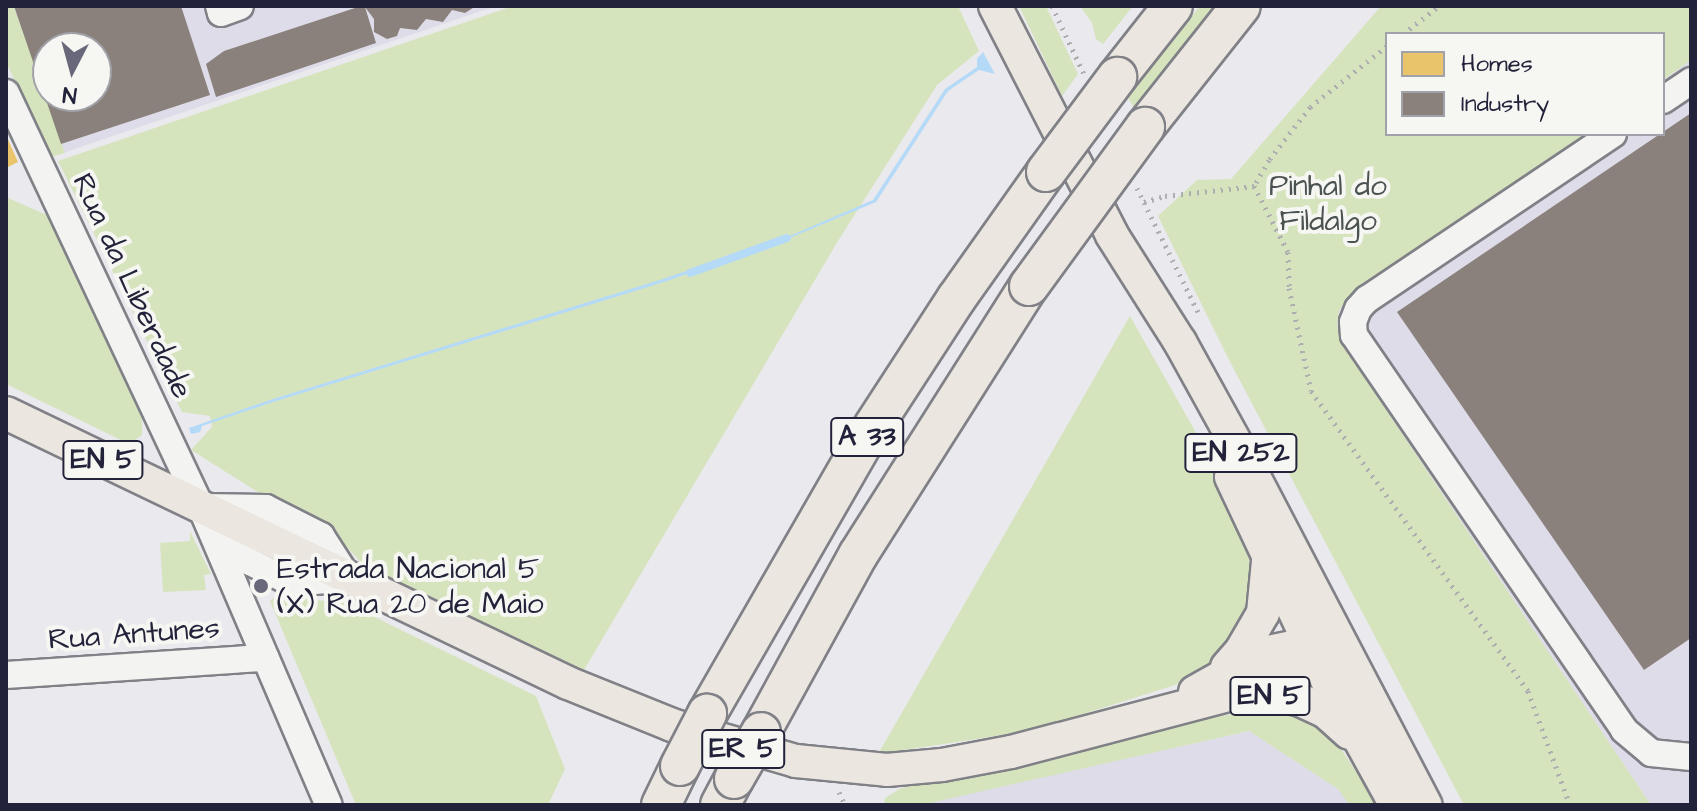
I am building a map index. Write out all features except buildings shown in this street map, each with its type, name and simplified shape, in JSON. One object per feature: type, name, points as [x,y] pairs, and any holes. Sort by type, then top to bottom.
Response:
[{"type":"highway","name":"A 33","points":[[661,805],[707,714],[867,436],[956,299],[1046,172],[1173,6]]},
{"type":"highway","name":"A 33","points":[[727,792],[780,691],[858,555],[1029,286],[1145,127],[1241,6]]},
{"type":"main road","name":"EN 252","points":[[995,6],[1135,276],[1268,554],[1426,805]]},
{"type":"main road","name":"EN 252","points":[[1135,276],[1187,355],[1324,642],[1360,744]]},
{"type":"main road","name":"EN 5","points":[[6,413],[201,507]]},
{"type":"main road","name":"ER 5","points":[[201,507],[602,698],[736,746],[796,761],[874,770],[942,765],[1055,741],[1164,710],[1216,679]]},
{"type":"main road","points":[[1216,679],[1241,651],[1263,613],[1268,554]]},
{"type":"main road","name":"EN 5","points":[[1216,679],[1264,653],[1324,642]]},
{"type":"main road","points":[[1164,710],[1263,686],[1300,666],[1324,642]]},
{"type":"main road","name":"EN 5","points":[[1164,710],[1266,695],[1298,699],[1326,712],[1360,744],[1396,805]]},
{"type":"street","points":[[219,6],[221,13],[240,6]]},
{"type":"street","points":[[1665,99],[1691,81]]},
{"type":"street","name":"Rua da Liberdade","points":[[6,93],[201,507],[329,805]]},
{"type":"street","points":[[1610,136],[1367,299],[1353,322],[1354,335],[1624,730],[1651,753],[1691,757]]},
{"type":"street","points":[[201,507],[266,508],[275,512],[321,536],[348,578]]},
{"type":"street","name":"Rua Antunes","points":[[6,675],[265,658]]},
{"type":"path","points":[[1406,32],[1439,6]]},
{"type":"path","points":[[1144,202],[1254,186]]},
{"type":"shaded area","points":[[6,6],[496,6],[51,157],[6,62]]},
{"type":"shaded area","points":[[1691,60],[1691,805],[1651,805],[1342,344],[1337,326],[1339,311],[1345,301],[1583,136],[1665,136],[1665,79]]},
{"type":"shaded area","points":[[1250,731],[1338,789],[1351,805],[915,805]]},
{"type":"green space","points":[[6,6],[14,6],[32,58],[32,112],[51,112],[65,153],[51,157],[6,62]]},
{"type":"green space","points":[[513,6],[958,6],[979,51],[937,85],[838,241],[584,670],[365,567],[328,526],[259,493],[191,450],[212,427],[210,416],[182,412],[58,161]]},
{"type":"green space","points":[[1019,6],[1046,6],[1078,74],[1062,96]]},
{"type":"green space","points":[[1080,6],[1133,6],[1103,44],[1096,39],[1092,23]]},
{"type":"green space","points":[[1200,6],[1221,6],[1135,110],[1127,96]]},
{"type":"green space","name":"Pinhal do Fildalgo","points":[[1381,6],[1691,6],[1691,60],[1665,79],[1665,32],[1385,32],[1385,136],[1583,136],[1345,301],[1339,311],[1337,326],[1342,344],[1651,805],[1464,805],[1229,360],[1158,216],[1197,180],[1231,179]]},
{"type":"green space","points":[[6,197],[49,216],[142,412],[142,435],[129,444],[6,384]]},
{"type":"green space","points":[[1130,316],[1199,438],[1240,531],[1253,569],[1246,619],[1205,673],[1172,686],[1030,731],[878,754]]},
{"type":"green space","points":[[190,531],[211,574],[204,575],[206,590],[163,592],[160,543],[190,541]]},
{"type":"green space","points":[[276,596],[346,603],[536,696],[565,769],[548,805],[356,805],[270,601]]},
{"type":"green space","points":[[1257,710],[1295,716],[1330,733],[1379,805],[1349,805],[1338,789],[1249,731],[921,805],[884,805],[885,798],[901,788],[1046,762],[1196,720]]},
{"type":"water","points":[[983,52],[995,74],[979,70],[948,91],[876,202],[792,237],[664,282],[273,402],[202,426],[200,432],[191,434],[189,428],[273,399],[663,279],[792,235],[873,200],[945,89],[977,67],[977,59]]},
{"type":"waterway","points":[[690,273],[787,238]]},
{"type":"place","name":"Estrada Nacional 5 (X) Rua 20 de Maio","points":[[261,586]]}]
